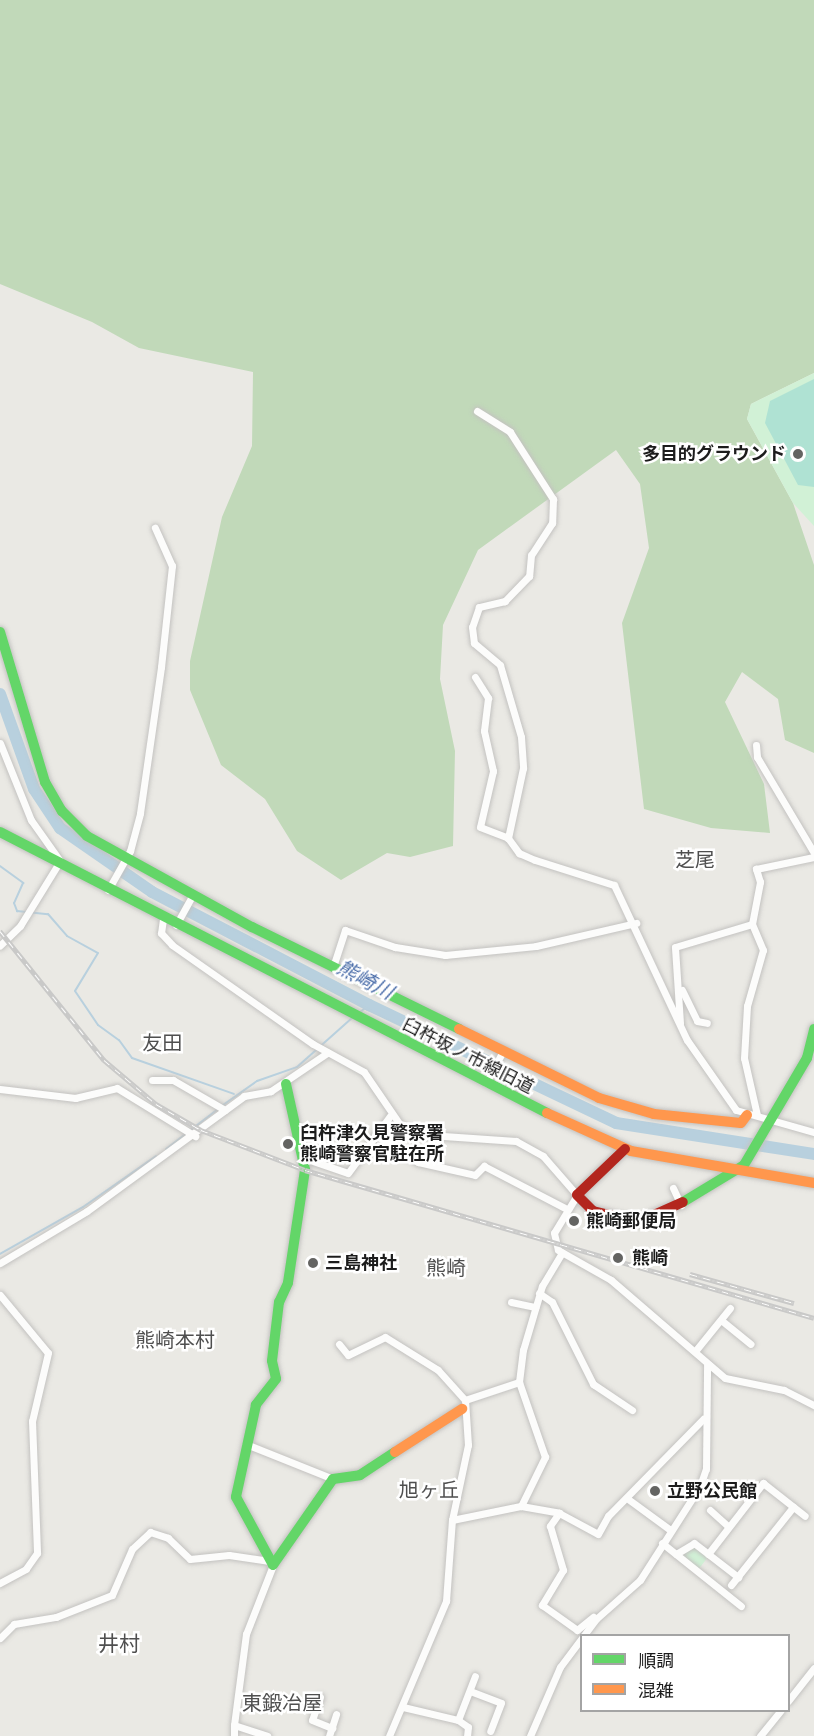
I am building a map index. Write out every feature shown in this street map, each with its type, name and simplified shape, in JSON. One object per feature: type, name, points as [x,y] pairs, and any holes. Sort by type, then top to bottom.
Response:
[{"type":"street","points":[[477,411],[510,432],[553,499],[552,523],[531,555],[529,576],[505,601],[479,607],[472,627],[474,643],[500,665],[521,737],[523,768],[508,838]]},
{"type":"street","points":[[110,887],[126,858],[148,765],[170,591],[169,556],[155,528]]},
{"type":"street","points":[[0,632],[50,793],[80,830],[192,896],[625,1108],[741,1123],[752,1115]]},
{"type":"street","points":[[474,676],[488,698],[484,731],[493,771],[478,822],[508,838],[519,853],[614,885],[636,923],[680,1023],[736,1110],[814,1132]]},
{"type":"street","points":[[0,743],[26,810],[59,864],[27,914],[0,945]]},
{"type":"street","points":[[752,1115],[744,1060],[747,1005],[763,950],[752,924],[757,867],[814,855],[786,810],[756,745]]},
{"type":"street","name":"臼杵坂ノ市線旧道","points":[[0,832],[59,864],[110,887],[163,919],[177,923],[363,1021],[625,1149],[741,1167],[814,1182]]},
{"type":"street","points":[[177,923],[192,896]]},
{"type":"street","points":[[163,919],[161,933],[172,945],[325,1052],[364,1072],[390,1116],[416,1133],[516,1141],[543,1156],[593,1211],[628,1222],[680,1204],[741,1167],[767,1120],[807,1058],[814,1029]]},
{"type":"street","points":[[333,967],[345,930],[395,947],[445,955],[536,946],[636,923]]},
{"type":"street","points":[[680,1023],[679,986],[672,954],[678,944],[752,924]]},
{"type":"street","points":[[679,986],[697,1021],[707,1023]]},
{"type":"street","points":[[487,1081],[503,1050]]},
{"type":"street","points":[[0,1263],[87,1211],[223,1107],[244,1096],[286,1083],[325,1052]]},
{"type":"street","points":[[152,1080],[173,1080],[223,1107]]},
{"type":"street","points":[[272,1563],[236,1506],[246,1444],[256,1405],[276,1379],[272,1361],[279,1302],[288,1283],[304,1158],[286,1083]]},
{"type":"street","points":[[0,1089],[43,1090],[75,1098],[117,1088],[191,1133]]},
{"type":"street","points":[[304,1158],[348,1173],[390,1116]]},
{"type":"street","points":[[375,1135],[418,1162],[475,1175],[484,1166],[567,1209]]},
{"type":"street","points":[[625,1149],[577,1195],[567,1209],[553,1237],[562,1253],[610,1280],[696,1350],[707,1365],[724,1378],[784,1390],[814,1405]]},
{"type":"street","points":[[673,1188],[680,1204]]},
{"type":"street","points":[[521,1506],[546,1457],[519,1382],[539,1293],[562,1253]]},
{"type":"street","points":[[539,1293],[552,1302],[593,1384],[632,1410]]},
{"type":"street","points":[[0,1295],[48,1353],[32,1421],[37,1553],[26,1569],[0,1583]]},
{"type":"street","points":[[511,1302],[535,1307]]},
{"type":"street","points":[[696,1350],[730,1308]]},
{"type":"street","points":[[720,1320],[751,1344]]},
{"type":"street","points":[[339,1344],[348,1355],[385,1337],[438,1370],[463,1404],[468,1445],[452,1520],[446,1601],[389,1736]]},
{"type":"street","points":[[559,1513],[550,1526],[563,1570],[542,1605],[577,1630],[640,1580],[705,1473],[703,1418],[707,1365]]},
{"type":"street","points":[[246,1444],[333,1479],[360,1475],[463,1404],[519,1382]]},
{"type":"street","points":[[452,1520],[521,1506],[559,1513],[598,1534],[628,1498],[703,1418]]},
{"type":"street","points":[[234,1736],[246,1634],[272,1563],[333,1479]]},
{"type":"street","points":[[708,1554],[763,1483],[805,1516]]},
{"type":"street","points":[[628,1498],[669,1529]]},
{"type":"street","points":[[731,1585],[793,1507]]},
{"type":"street","points":[[710,1510],[729,1527]]},
{"type":"street","points":[[0,1638],[14,1624],[56,1617],[112,1595],[132,1549],[150,1532],[168,1538],[190,1559],[229,1555],[272,1563]]},
{"type":"street","points":[[662,1543],[741,1606]]},
{"type":"street","points":[[676,1554],[694,1543],[738,1577]]},
{"type":"street","points":[[585,1634],[603,1611]]},
{"type":"street","points":[[530,1736],[560,1667],[580,1641]]},
{"type":"street","points":[[790,1700],[814,1668]]},
{"type":"street","points":[[458,1720],[475,1676]]},
{"type":"street","points":[[470,1691],[501,1703],[490,1731]]},
{"type":"street","points":[[320,1697],[312,1720],[330,1732],[336,1714]]},
{"type":"street","points":[[403,1707],[458,1720],[468,1727],[467,1736]]},
{"type":"street","points":[[760,1736],[779,1712]]},
{"type":"street","points":[[234,1725],[267,1736]]},
{"type":"green space","points":[[0,0],[814,0],[814,373],[751,404],[747,419],[793,503],[814,565],[814,753],[785,740],[778,699],[742,672],[725,702],[764,784],[770,833],[711,828],[644,809],[622,623],[649,548],[640,484],[616,450],[478,550],[443,625],[440,679],[455,751],[453,846],[410,857],[387,853],[341,880],[297,851],[265,799],[221,765],[190,690],[190,661],[222,517],[252,446],[253,372],[139,348],[92,322],[0,284]]},
{"type":"green space","name":"多目的グラウンド","points":[[814,373],[814,526],[793,503],[747,419],[751,404]]},
{"type":"green space","name":"多目的グラウンド","points":[[814,379],[814,487],[798,485],[765,423],[770,401]]},
{"type":"green space","points":[[692,1546],[708,1557],[698,1570],[682,1556]]},
{"type":"waterway","name":"熊崎川","points":[[0,694],[34,789],[60,828],[152,892],[369,1005],[616,1123],[814,1154]]},
{"type":"waterway","points":[[0,866],[23,883],[14,903],[17,911],[48,914],[67,936],[98,953],[75,991],[98,1025],[119,1040],[132,1058],[234,1094]]},
{"type":"waterway","points":[[359,1013],[369,1005]]},
{"type":"waterway","points":[[223,1105],[257,1081],[297,1067],[352,1018]]},
{"type":"waterway","points":[[166,1149],[218,1109]]},
{"type":"waterway","points":[[0,1254],[83,1207],[156,1156]]},
{"type":"railway","points":[[0,931],[104,1060],[156,1104],[201,1130],[305,1170],[814,1318]]},
{"type":"railway","points":[[690,1274],[794,1303]]},
{"type":"traffic: fast","points":[[0,632],[45,782],[62,811],[87,836],[252,927],[459,1029]]},
{"type":"traffic: fast","points":[[0,832],[547,1113]]},
{"type":"traffic: fast","points":[[683,1202],[744,1165],[807,1058],[814,1029]]},
{"type":"traffic: fast","points":[[286,1084],[305,1170],[288,1283],[279,1302],[272,1361],[276,1379],[256,1405],[236,1497],[273,1565],[333,1479],[360,1475],[395,1452]]},
{"type":"traffic: slow","points":[[459,1029],[599,1098],[654,1114],[741,1123],[747,1115]]},
{"type":"traffic: slow","points":[[547,1113],[631,1151],[814,1183]]},
{"type":"traffic: slow","points":[[395,1452],[462,1409]]},
{"type":"traffic: jam","points":[[625,1149],[577,1195],[593,1211],[638,1222],[683,1202]]},
{"type":"place","name":"多目的グラウンド","points":[[798,454]]},
{"type":"place","name":"臼杵津久見警察署 熊崎警察官駐在所","points":[[288,1144]]},
{"type":"place","name":"熊崎郵便局","points":[[574,1221]]},
{"type":"place","name":"熊崎","points":[[618,1258]]},
{"type":"place","name":"三島神社","points":[[313,1263]]},
{"type":"place","name":"立野公民館","points":[[655,1491]]},
{"type":"district","name":"芝尾","points":[[695,860]]},
{"type":"district","name":"友田","points":[[162,1043]]},
{"type":"district","name":"熊崎","points":[[446,1268]]},
{"type":"district","name":"熊崎本村","points":[[175,1340]]},
{"type":"district","name":"旭ヶ丘","points":[[429,1490]]},
{"type":"district","name":"井村","points":[[119,1644]]},
{"type":"district","name":"東鍛冶屋","points":[[282,1703]]}]
